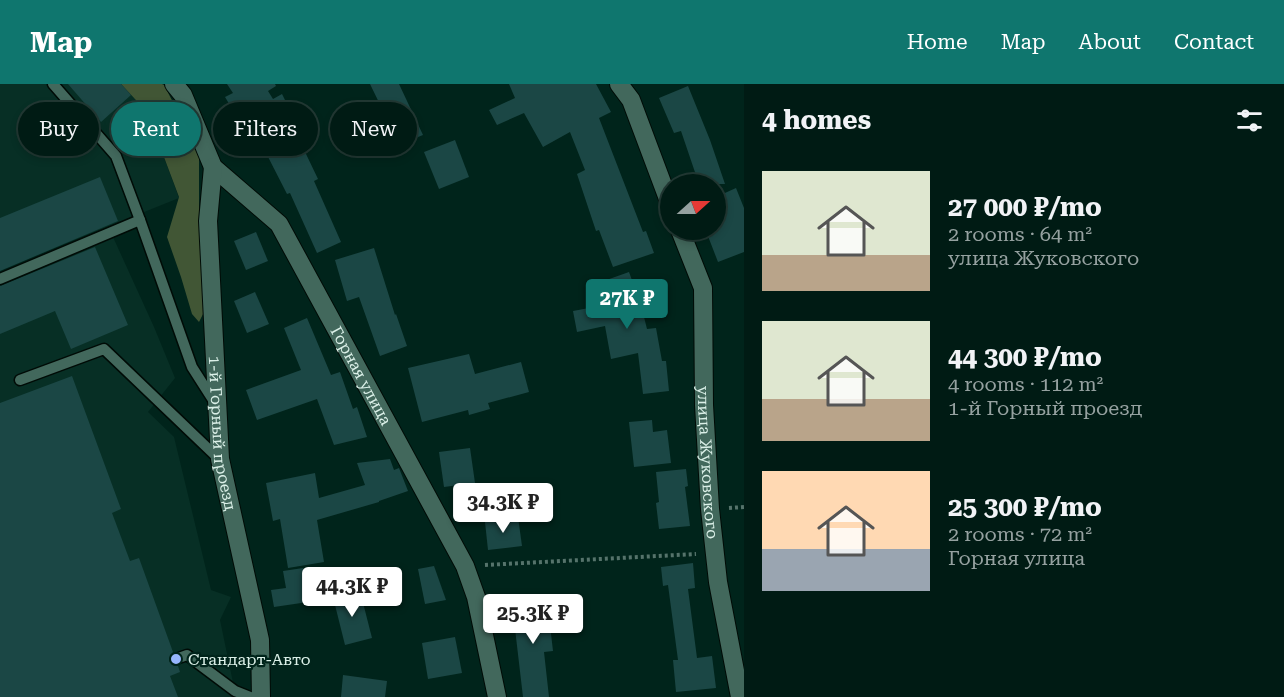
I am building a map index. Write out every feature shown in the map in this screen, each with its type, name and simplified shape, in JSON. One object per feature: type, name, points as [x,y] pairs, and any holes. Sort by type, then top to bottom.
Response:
[{"type":"street","name":"Горная улица","points":[[174,84],[183,95],[213,167],[279,224],[465,566],[476,597],[497,697]]},
{"type":"street","points":[[619,84],[631,100],[660,177]]},
{"type":"street","name":"1-й Горный проезд","points":[[213,167],[208,221],[220,459],[260,640],[261,697]]},
{"type":"street","name":"улица Жуковского","points":[[684,240],[703,288],[704,405],[710,509],[718,582],[740,697]]},
{"type":"lane","points":[[53,84],[116,156],[192,367],[216,406]]},
{"type":"lane","points":[[0,279],[140,220]]},
{"type":"lane","points":[[20,380],[104,349],[220,459]]},
{"type":"lane","points":[[176,660],[187,655],[235,691],[250,697]]},
{"type":"path","points":[[465,566],[715,553]]},
{"type":"shaded area","points":[[0,84],[121,84],[138,102],[111,102],[111,156],[163,156],[179,198],[0,270]]},
{"type":"shaded area","points":[[121,84],[162,84],[173,102],[138,102]]},
{"type":"shaded area","points":[[164,156],[199,156],[199,218],[205,310],[199,322],[192,314],[167,237],[179,197]]},
{"type":"shaded area","points":[[113,237],[175,378],[148,412],[174,437],[211,590],[231,597],[220,620],[236,697],[0,697],[0,285]]},
{"type":"building","points":[[68,84],[121,84],[131,95],[123,102],[111,102],[111,113],[101,122],[99,102],[84,102]]},
{"type":"building","points":[[227,84],[275,84],[276,86],[268,91],[273,99],[282,94],[286,102],[228,102],[225,97],[233,93]]},
{"type":"building","points":[[370,84],[399,84],[407,102],[379,102]]},
{"type":"building","points":[[509,84],[596,84],[611,112],[599,118],[643,232],[646,231],[654,253],[613,267],[599,230],[596,231],[577,174],[585,170],[570,132],[543,147],[524,113],[497,125],[489,110],[515,98]]},
{"type":"building","points":[[688,86],[722,174],[696,174],[681,131],[674,133],[659,98]]},
{"type":"building","points":[[417,122],[423,135],[417,137]]},
{"type":"building","points":[[455,140],[469,177],[439,189],[424,152]]},
{"type":"building","points":[[268,156],[307,156],[318,179],[314,181],[341,242],[317,253],[290,193],[287,194]]},
{"type":"building","points":[[100,177],[118,221],[0,271],[0,218]]},
{"type":"building","points":[[736,188],[744,208],[744,252],[718,262],[709,240],[726,240],[726,192]]},
{"type":"building","points":[[256,232],[268,261],[246,270],[234,241]]},
{"type":"building","points":[[95,247],[128,325],[71,349],[55,311],[0,334],[0,286]]},
{"type":"building","points":[[374,248],[407,346],[380,356],[359,297],[347,301],[335,260]]},
{"type":"building","points":[[629,272],[647,329],[656,328],[662,361],[666,361],[669,391],[643,394],[638,353],[611,359],[605,326],[577,332],[573,311],[605,305],[598,283]]},
{"type":"building","points":[[255,292],[269,324],[247,333],[234,301]]},
{"type":"building","points":[[307,318],[331,375],[340,372],[353,409],[357,407],[367,437],[334,445],[317,399],[257,420],[246,390],[301,370],[284,328]]},
{"type":"building","points":[[469,354],[475,374],[521,362],[529,392],[488,403],[490,409],[469,415],[468,410],[422,422],[408,368]]},
{"type":"building","points":[[72,376],[121,509],[112,513],[130,561],[139,558],[173,652],[169,661],[172,665],[178,666],[180,672],[170,676],[178,697],[0,697],[0,403]]},
{"type":"building","points":[[652,420],[653,432],[667,430],[671,463],[634,467],[629,422]]},
{"type":"building","points":[[470,448],[475,483],[444,487],[439,452]]},
{"type":"building","points":[[390,459],[394,470],[399,468],[408,491],[317,520],[324,562],[288,568],[280,519],[273,521],[266,483],[315,473],[319,498],[365,485],[357,463]]},
{"type":"building","points":[[686,469],[688,486],[685,487],[690,526],[659,529],[656,472]]},
{"type":"building","points":[[518,517],[522,546],[488,550],[485,522]]},
{"type":"building","points":[[693,563],[695,588],[688,589],[697,658],[712,656],[716,688],[676,692],[673,660],[678,660],[668,585],[663,586],[661,567]]},
{"type":"building","points":[[434,566],[446,600],[425,604],[418,569]]},
{"type":"building","points":[[303,568],[308,602],[274,607],[271,590],[286,588],[283,571]]},
{"type":"building","points":[[360,591],[372,638],[345,645],[333,597]]},
{"type":"building","points":[[547,599],[553,651],[544,652],[549,697],[523,697],[512,603]]},
{"type":"building","points":[[455,637],[462,673],[428,679],[422,643]]},
{"type":"building","points":[[343,675],[387,681],[385,697],[341,697]]},
{"type":"place","name":"Стандарт-Авто","points":[[176,659]]}]
